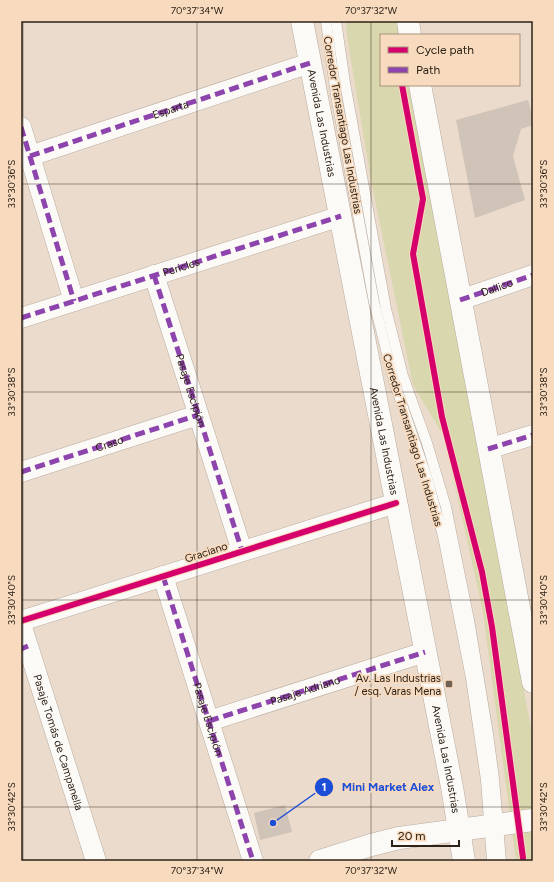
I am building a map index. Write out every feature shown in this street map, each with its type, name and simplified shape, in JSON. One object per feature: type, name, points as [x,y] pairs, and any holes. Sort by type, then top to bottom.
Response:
[{"type":"main road","name":"Avenida Las Industrias","points":[[302,21],[452,787],[464,861]]},
{"type":"main road","points":[[408,21],[410,34]]},
{"type":"main road","points":[[420,86],[533,682]]},
{"type":"main road","points":[[320,861],[399,838],[533,820]]},
{"type":"street","name":"Esparta","points":[[30,156],[310,64]]},
{"type":"street","points":[[21,127],[74,301]]},
{"type":"street","name":"Pericles","points":[[21,318],[341,216]]},
{"type":"street","name":"Dallico","points":[[460,300],[533,275]]},
{"type":"street","name":"Pasaje Escipión","points":[[154,276],[242,551]]},
{"type":"street","name":"Craso","points":[[21,472],[198,415]]},
{"type":"street","points":[[488,449],[533,435]]},
{"type":"street","name":"Graciano","points":[[21,622],[396,503]]},
{"type":"street","name":"Pasaje Escipión","points":[[163,576],[253,861]]},
{"type":"street","name":"Pasaje Tomás de Campanella","points":[[21,622],[24,648],[96,861]]},
{"type":"street","name":"Pasaje Adriano","points":[[209,721],[425,652]]},
{"type":"lane","name":"Corredor Transantiago Las Industrias","points":[[326,21],[336,95],[374,302],[394,381],[427,478],[443,536],[472,685],[501,861]]},
{"type":"lane","name":"Corredor Transantiago Las Industrias","points":[[336,21],[345,83],[386,309],[403,376],[437,477],[454,545],[480,677],[488,734],[494,825],[492,861]]},
{"type":"shaded area","points":[[346,21],[398,21],[401,34],[380,34],[380,86],[411,86],[533,739],[533,861],[516,861],[483,612],[444,437],[413,385],[371,180],[347,36]]},
{"type":"building","points":[[528,100],[533,117],[533,125],[521,129],[513,156],[525,200],[475,218],[456,120]]},
{"type":"building","points":[[285,805],[292,832],[260,840],[254,813]]},
{"type":"marked path","points":[[30,156],[310,63]]},
{"type":"marked path","points":[[21,127],[74,301]]},
{"type":"marked path","points":[[21,318],[341,216]]},
{"type":"marked path","points":[[154,275],[242,551]]},
{"type":"marked path","points":[[460,300],[533,275]]},
{"type":"marked path","points":[[21,472],[198,415]]},
{"type":"marked path","points":[[488,449],[533,435]]},
{"type":"marked path","points":[[163,576],[253,861]]},
{"type":"marked path","points":[[21,649],[28,646]]},
{"type":"marked path","points":[[209,721],[425,652]]},
{"type":"cycle path","points":[[402,86],[423,199],[413,254],[442,417],[482,572],[492,627],[523,858]]},
{"type":"cycle path","points":[[21,621],[396,503]]},
{"type":"place","name":"Av. Las Industrias / esq. Varas Mena","points":[[449,684]]},
{"type":"place","name":"Mini Market Alex","points":[[273,823]]}]
